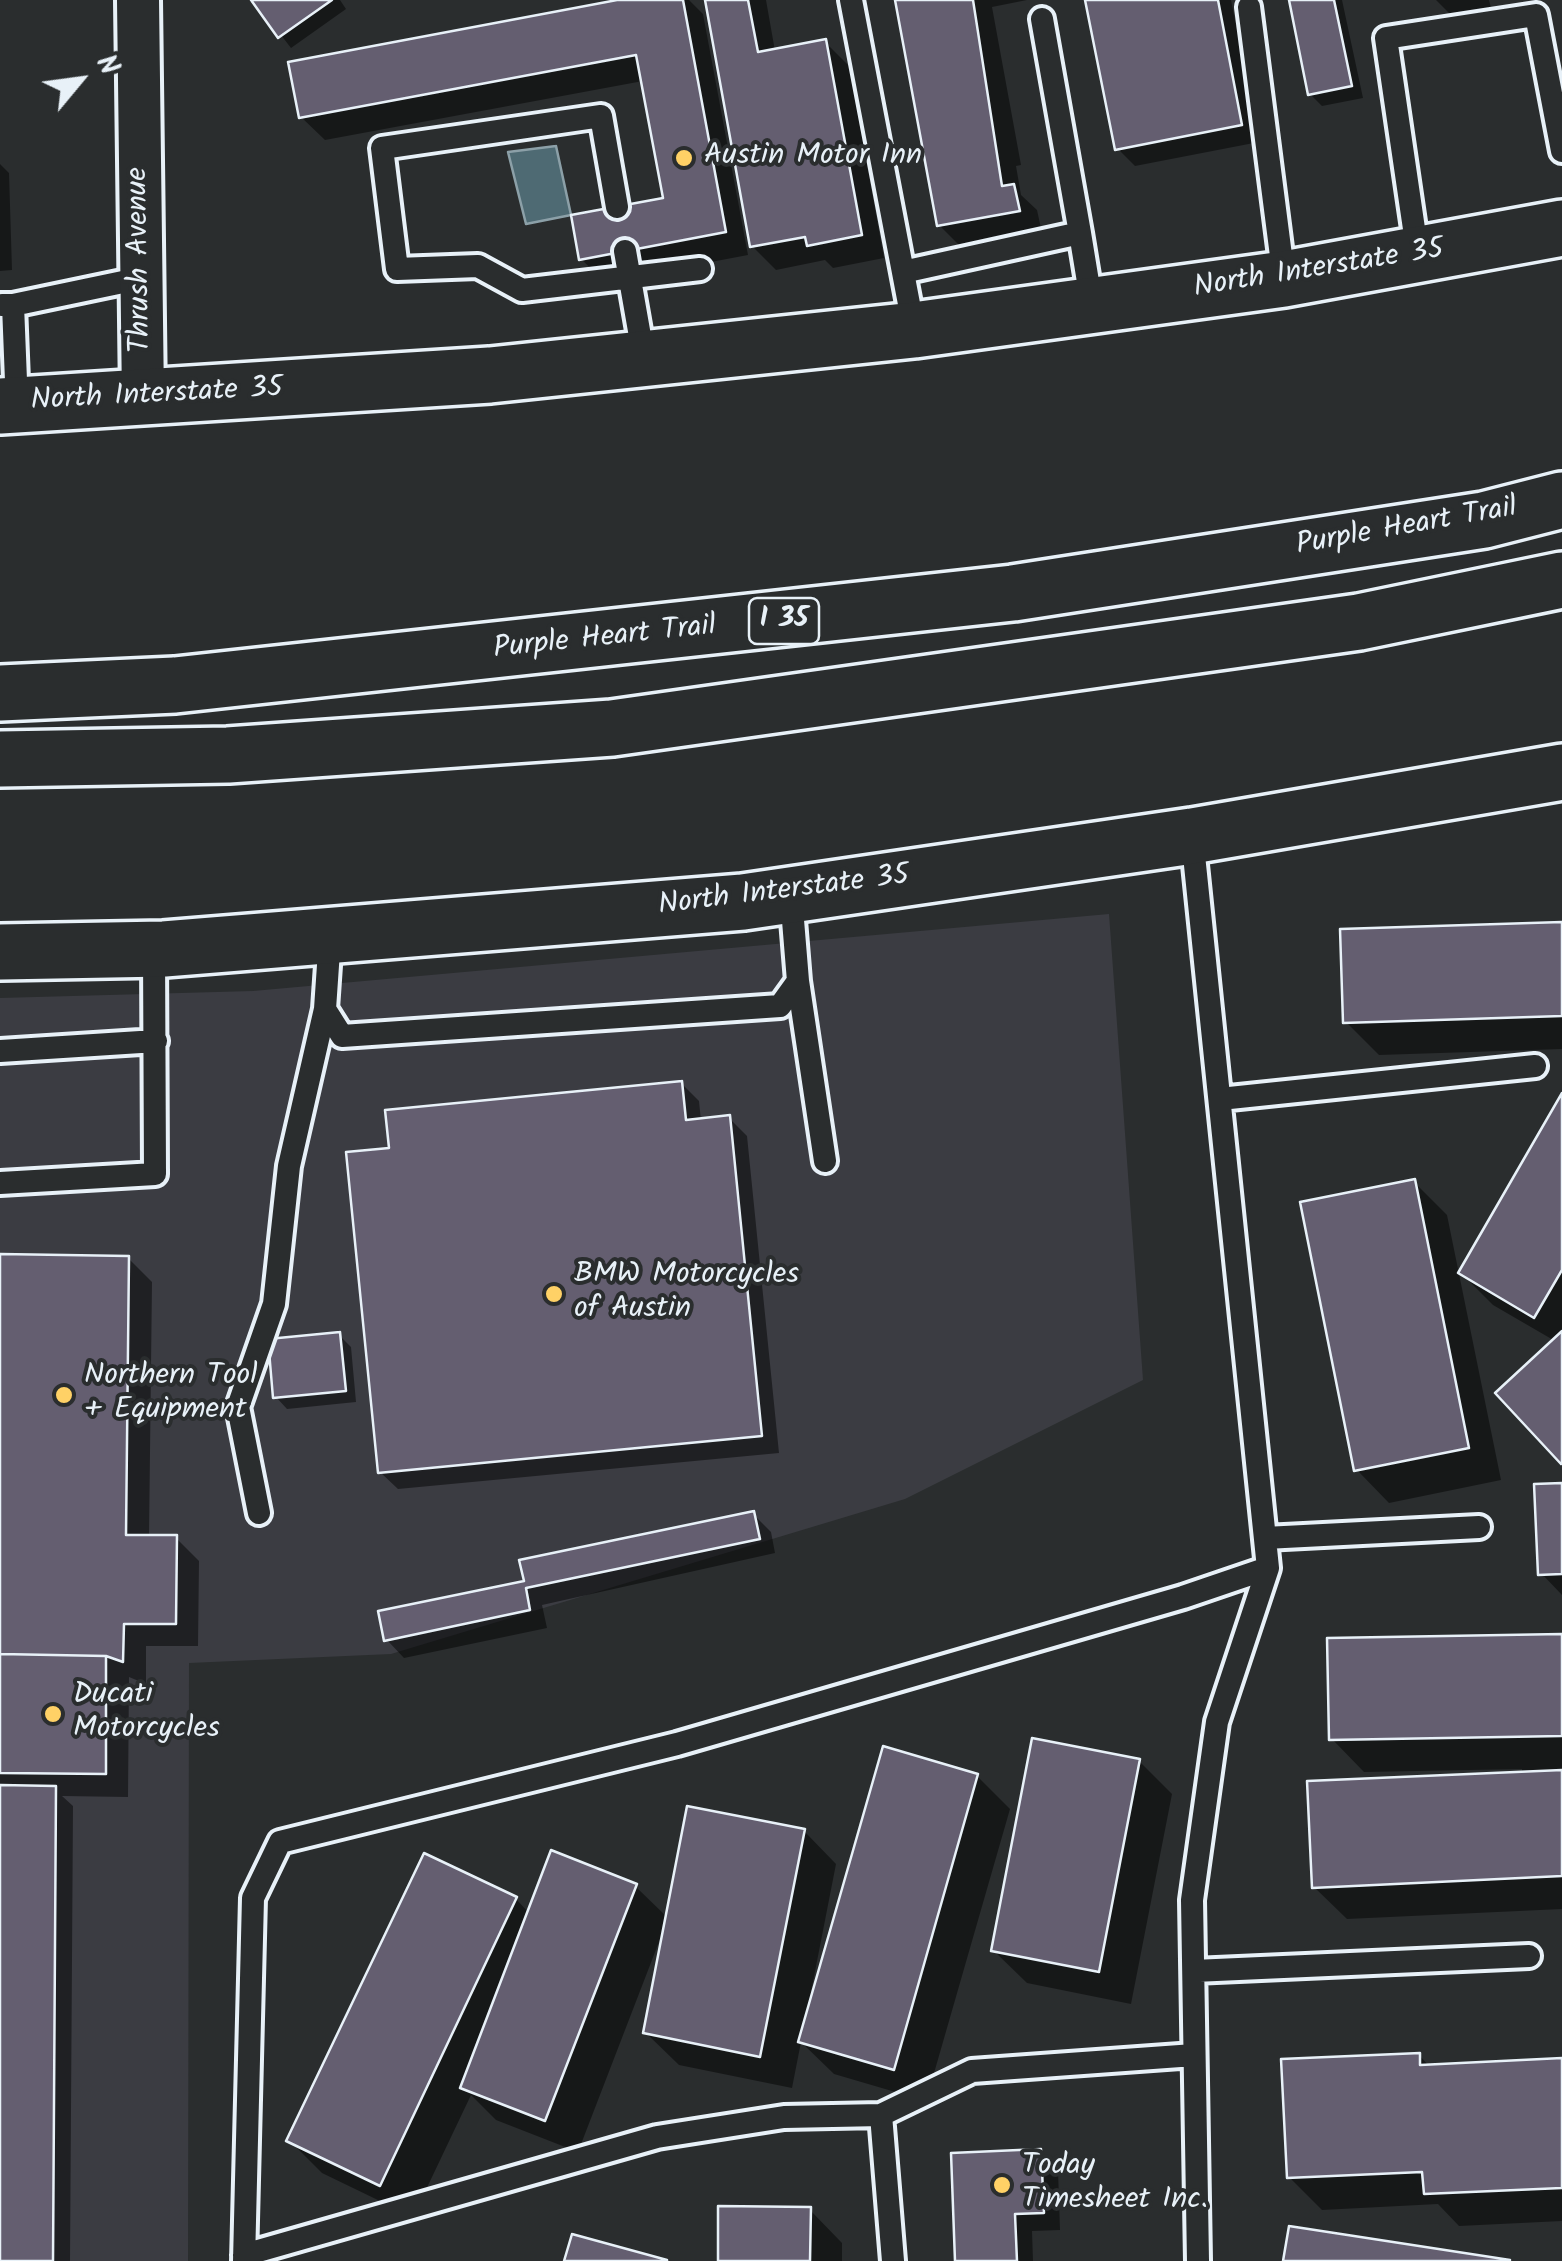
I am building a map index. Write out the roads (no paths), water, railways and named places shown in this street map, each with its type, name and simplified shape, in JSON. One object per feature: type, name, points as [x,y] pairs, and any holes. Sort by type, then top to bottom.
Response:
[{"type":"main road","name":"North Interstate 35","points":[[9,406],[490,375],[914,330],[1284,279],[1562,228]]},
{"type":"main road","name":"Purple Heart Trail","points":[[0,693],[175,686],[1013,593],[1484,520],[1562,500]]},
{"type":"main road","points":[[0,759],[228,755],[612,728],[1360,622],[1562,580]]},
{"type":"main road","name":"North Interstate 35","points":[[0,952],[154,950],[791,896],[1192,836],[1562,772]]},
{"type":"street","name":"Thrush Avenue","points":[[138,0],[144,400]]},
{"type":"lane","points":[[852,0],[914,330]]},
{"type":"lane","points":[[1249,7],[1284,279]]},
{"type":"lane","points":[[1418,256],[1386,38],[1536,15],[1562,151]]},
{"type":"lane","points":[[1042,20],[1092,306]]},
{"type":"lane","points":[[617,207],[600,116],[382,148],[397,269],[478,266],[522,290],[700,269]]},
{"type":"lane","points":[[903,272],[1080,233]]},
{"type":"lane","points":[[626,251],[644,358]]},
{"type":"lane","points":[[9,406],[6,305],[142,278]]},
{"type":"lane","points":[[1192,836],[1268,1568],[1217,1722],[1192,1900],[1198,2261]]},
{"type":"lane","points":[[791,896],[798,981],[824,1161]]},
{"type":"lane","points":[[258,1513],[238,1408],[274,1304],[289,1166],[325,1010],[330,936]]},
{"type":"lane","points":[[0,1182],[154,1174],[154,950]]},
{"type":"lane","points":[[325,1010],[342,1036],[780,1006],[798,981]]},
{"type":"lane","points":[[0,1051],[156,1041]]},
{"type":"lane","points":[[1220,1099],[1535,1066]]},
{"type":"lane","points":[[1265,1538],[1479,1527]]},
{"type":"lane","points":[[1194,2055],[972,2071],[881,2115],[784,2118],[657,2137],[244,2258],[253,1898],[280,1842],[678,1744],[1184,1597],[1268,1568]]},
{"type":"lane","points":[[1194,1971],[1529,1956]]},
{"type":"lane","points":[[881,2115],[894,2261]]},
{"type":"water","points":[[556,146],[571,215],[526,224],[508,152]]},
{"type":"place","name":"Austin Motor Inn","points":[[684,158]]},
{"type":"place","name":"BMW Motorcycles of Austin","points":[[554,1294]]},
{"type":"place","name":"Northern Tool + Equipment","points":[[64,1395]]},
{"type":"place","name":"Ducati Motorcycles","points":[[53,1714]]},
{"type":"place","name":"Today Timesheet Inc.","points":[[1002,2185]]}]
